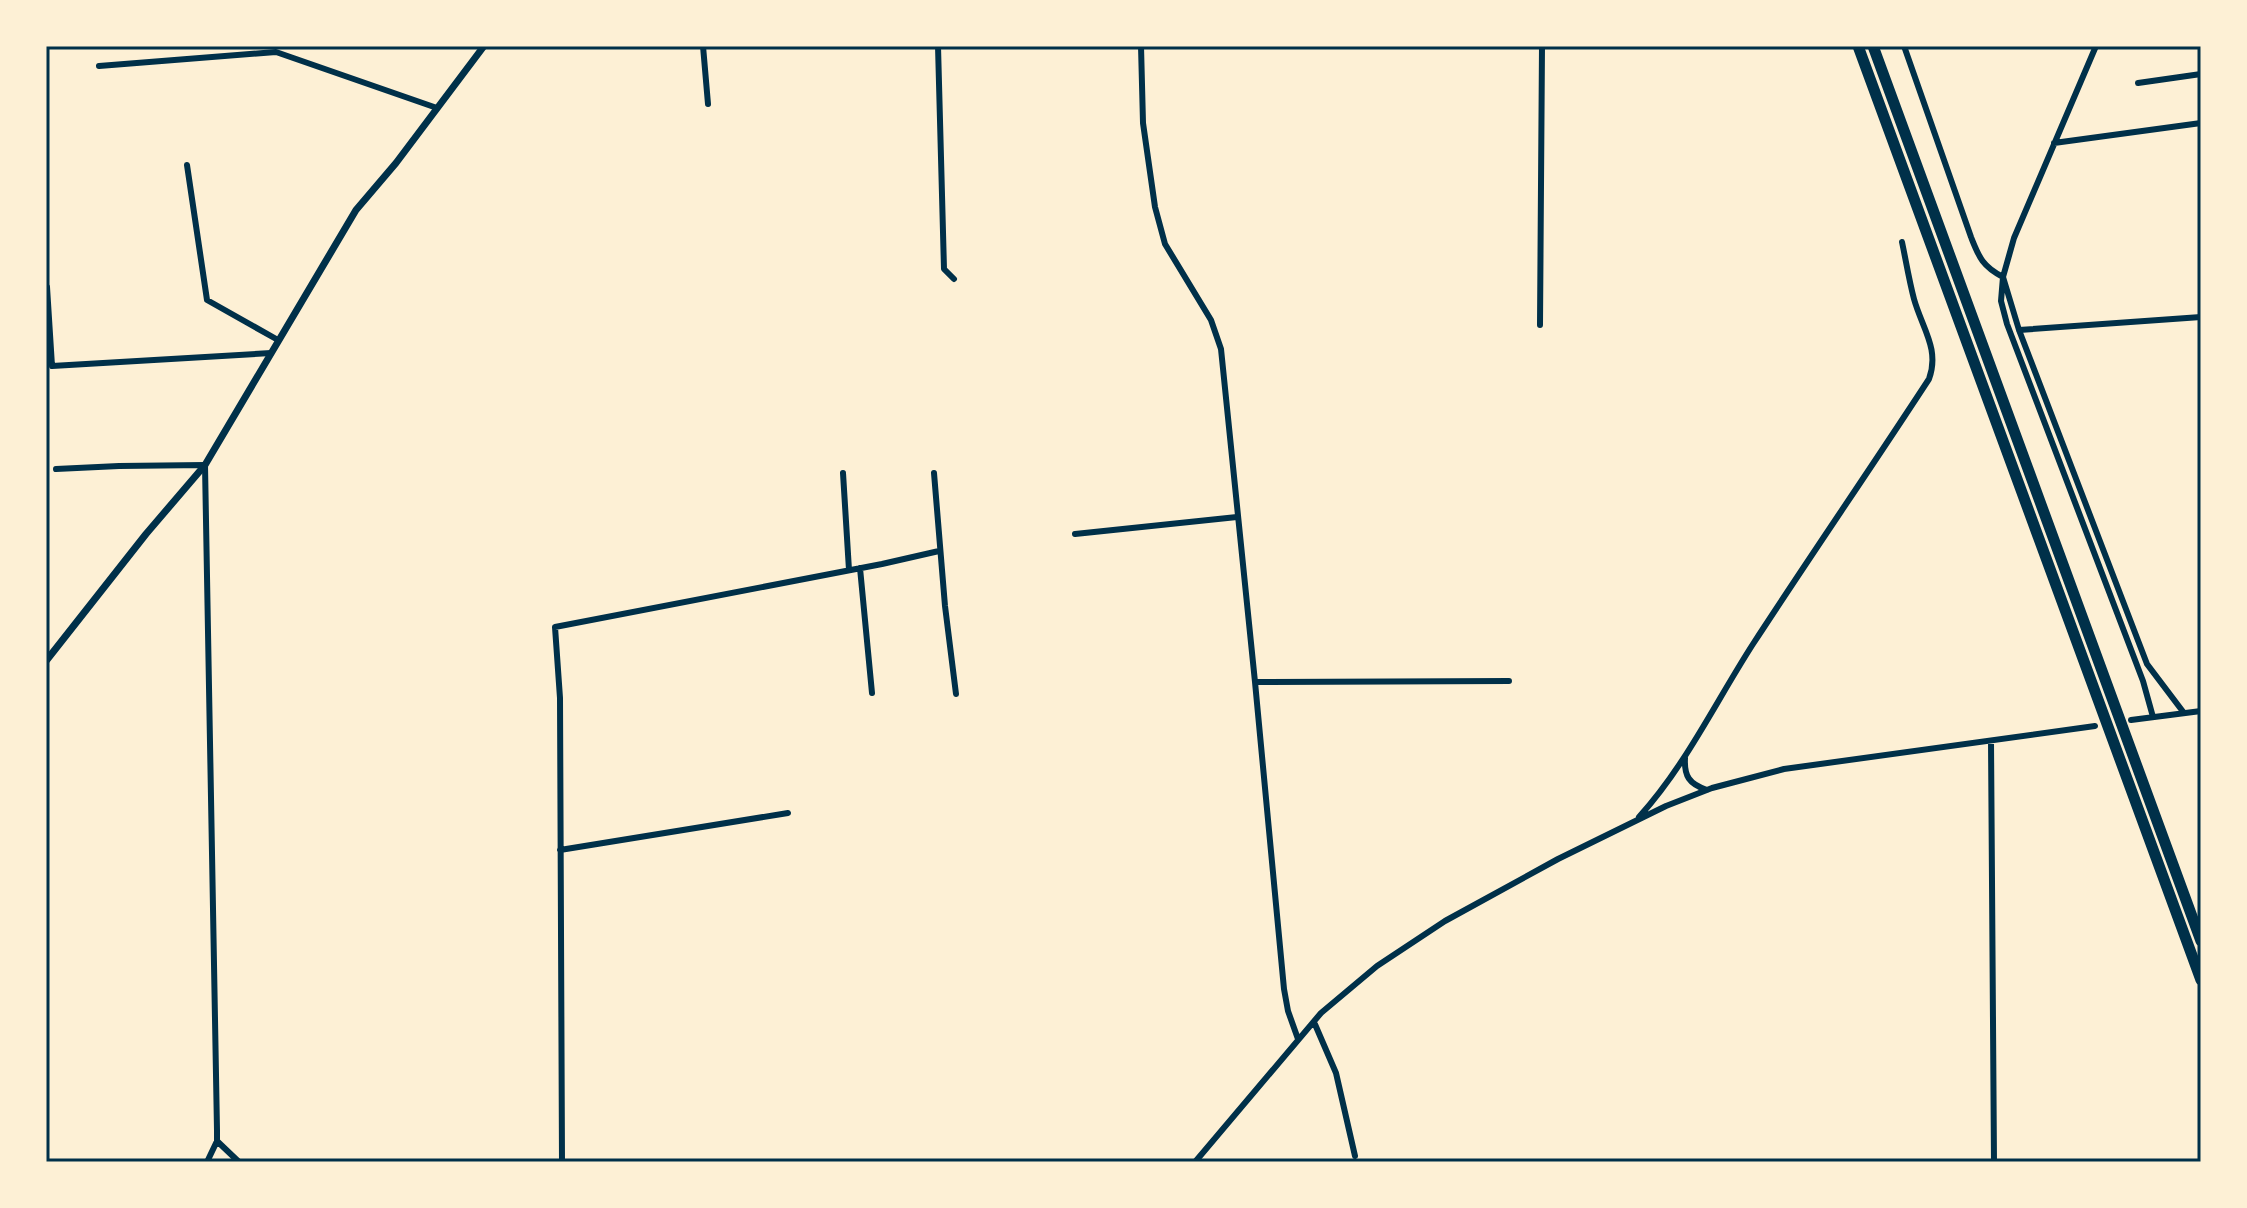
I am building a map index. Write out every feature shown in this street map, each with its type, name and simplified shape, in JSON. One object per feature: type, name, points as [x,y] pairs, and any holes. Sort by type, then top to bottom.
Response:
[{"type":"highway","points":[[1858,46],[2201,980]]},
{"type":"highway","points":[[1873,46],[2201,941]]},
{"type":"street","points":[[46,661],[205,465],[356,210],[484,46]]},
{"type":"street","points":[[703,46],[708,104]]},
{"type":"street","points":[[938,46],[944,269],[954,279]]},
{"type":"street","points":[[1141,46],[1143,123],[1155,207],[1165,244],[1211,320],[1221,349],[1284,989],[1298,1039]]},
{"type":"street","points":[[1540,325],[1542,46]]},
{"type":"street","points":[[1904,46],[1980,259],[1989,270],[2003,277],[2019,330],[2147,664],[2184,713]]},
{"type":"street","points":[[2096,46],[2014,238],[2003,277],[2001,301],[2007,324],[2143,681],[2153,717]]},
{"type":"street","points":[[99,66],[276,52],[437,108]]},
{"type":"street","points":[[2138,83],[2201,74]]},
{"type":"street","points":[[2054,143],[2201,123]]},
{"type":"street","points":[[187,165],[207,300],[278,340]]},
{"type":"street","points":[[1634,821],[1662,792],[1685,758],[1752,646],[1929,379],[1933,367],[1932,348],[1914,301],[1902,242]]},
{"type":"street","points":[[47,287],[52,366],[271,353]]},
{"type":"street","points":[[2019,330],[2201,317]]},
{"type":"street","points":[[56,469],[205,465]]},
{"type":"street","points":[[205,465],[217,1141],[207,1162]]},
{"type":"street","points":[[843,473],[849,570]]},
{"type":"street","points":[[934,473],[939,551],[956,694]]},
{"type":"street","points":[[1075,534],[1237,517]]},
{"type":"street","points":[[562,1162],[560,698],[555,627],[939,551]]},
{"type":"street","points":[[860,568],[872,693]]},
{"type":"street","points":[[1255,682],[1509,681]]},
{"type":"street","points":[[2131,720],[2201,711]]},
{"type":"street","points":[[1195,1162],[1298,1039],[1331,1004],[1377,966],[1445,921],[1634,821],[1707,790],[1784,769],[2095,726]]},
{"type":"street","points":[[1991,741],[1994,1162]]},
{"type":"street","points":[[1685,758],[1691,783],[1707,790]]},
{"type":"street","points":[[560,850],[788,813]]},
{"type":"street","points":[[1314,1022],[1336,1073],[1355,1156]]},
{"type":"street","points":[[217,1141],[239,1162]]}]
